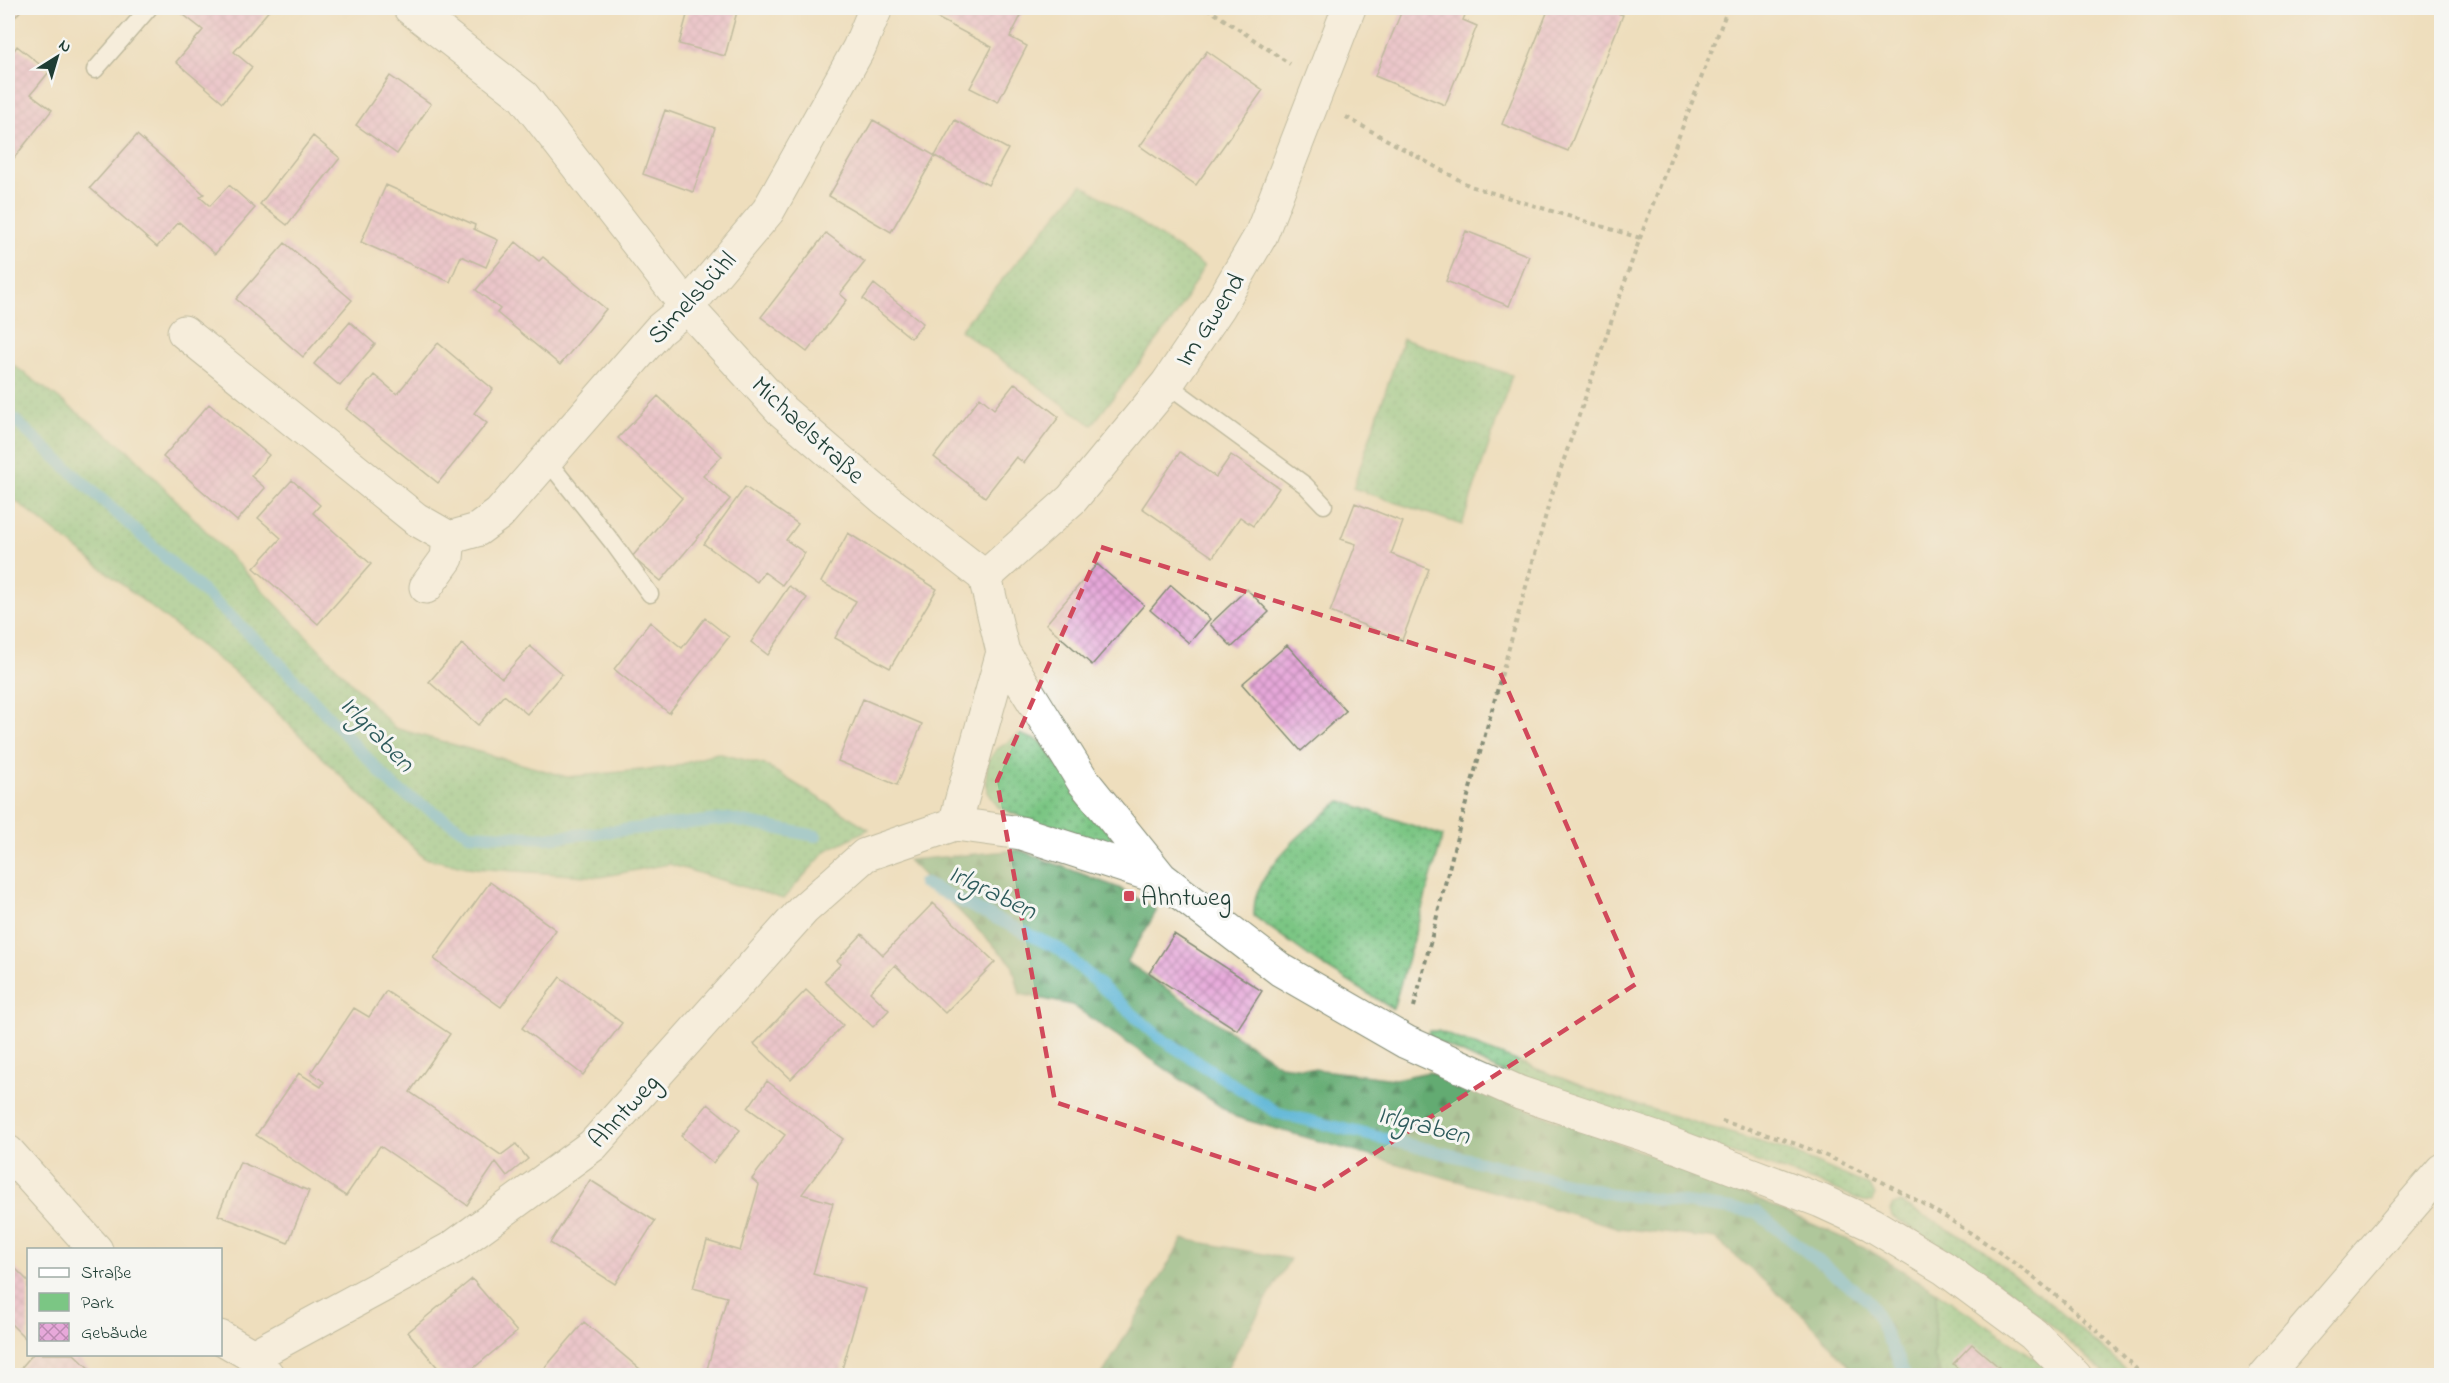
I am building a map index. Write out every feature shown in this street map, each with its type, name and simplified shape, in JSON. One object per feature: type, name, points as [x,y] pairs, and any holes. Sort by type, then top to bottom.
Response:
[{"type":"street","name":"Michaelstraße","points":[[410,8],[523,96],[687,307],[781,410],[886,500],[985,577]]},
{"type":"street","name":"Simelsbühl","points":[[449,538],[477,530],[499,514],[659,330],[687,307],[768,211],[781,192],[859,48],[876,8]]},
{"type":"street","name":"Im Gwend","points":[[985,577],[1072,499],[1167,384],[1219,307],[1261,235],[1349,8]]},
{"type":"street","points":[[184,332],[416,519],[449,538],[447,558],[426,587]]},
{"type":"street","points":[[985,577],[1003,652],[1083,781],[1161,878],[1281,970],[1406,1042],[1520,1093],[1655,1138],[1821,1201],[1871,1224],[1944,1268],[2032,1334],[2075,1376]]},
{"type":"street","points":[[955,824],[1003,652]]},
{"type":"street","name":"Ahntweg","points":[[261,1366],[452,1248],[592,1145],[812,902],[865,855],[955,824],[1021,832],[1161,878]]},
{"type":"street","points":[[8,1152],[94,1248]]},
{"type":"street","points":[[2265,1376],[2442,1170]]},
{"type":"street","points":[[222,1338],[261,1366]]},
{"type":"lane","points":[[95,70],[149,8]]},
{"type":"lane","points":[[1167,384],[1305,485],[1324,505]]},
{"type":"lane","points":[[546,459],[613,543],[650,594]]},
{"type":"path","points":[[1208,8],[1296,68],[1315,100],[1470,186],[1640,238]]},
{"type":"path","points":[[1406,1042],[1460,825],[1550,500],[1640,238],[1728,8]]},
{"type":"highlighted area","points":[[1101,547],[1499,670],[1636,984],[1318,1190],[1055,1102],[997,781]]},
{"type":"green space","points":[[1082,184],[1204,266],[1175,317],[1092,425],[960,330]]},
{"type":"green space","points":[[1403,339],[1512,375],[1462,525],[1353,488]]},
{"type":"green space","points":[[8,361],[128,450],[395,728],[567,777],[673,767],[717,753],[765,765],[869,829],[827,850],[783,899],[669,864],[600,877],[472,868],[424,858],[243,679],[8,495]]},
{"type":"green space","points":[[1019,734],[1041,742],[1113,838],[1107,846],[1058,833],[998,807],[988,792],[986,780],[988,761],[996,750]]},
{"type":"green space","points":[[1341,801],[1443,836],[1393,1009],[1320,964],[1254,916],[1256,896],[1272,866],[1293,842]]},
{"type":"green space","points":[[1019,850],[1119,888],[1157,910],[1127,962],[1280,1065],[1395,1079],[1429,1072],[1698,1173],[1864,1247],[1937,1292],[1933,1358],[1942,1375],[1857,1375],[1805,1317],[1716,1239],[1619,1228],[1236,1117],[1072,1005],[1020,994],[1012,964],[908,860]]},
{"type":"green space","points":[[1429,1031],[1438,1031],[1611,1097],[1786,1150],[1870,1186],[1875,1195],[1872,1202],[1863,1201],[1825,1185],[1524,1082],[1427,1037]]},
{"type":"green space","points":[[1901,1203],[1975,1244],[2056,1308],[2132,1375],[2106,1375],[2057,1330],[2004,1289],[1949,1251],[1892,1217],[1890,1210],[1893,1205]]},
{"type":"green space","points":[[1183,1239],[1290,1259],[1223,1375],[1102,1375]]},
{"type":"green space","points":[[1937,1292],[2047,1366],[2056,1375],[1942,1375],[1933,1358]]},
{"type":"building","points":[[8,8],[23,8],[8,25]]},
{"type":"building","points":[[175,8],[271,8],[234,52],[252,67],[223,102],[176,62],[203,30]]},
{"type":"building","points":[[689,8],[738,8],[725,56],[679,44]]},
{"type":"building","points":[[943,8],[1025,8],[1010,37],[1027,46],[998,102],[970,88],[992,47],[937,18]]},
{"type":"building","points":[[1403,8],[1468,8],[1463,20],[1477,26],[1445,105],[1375,76]]},
{"type":"building","points":[[1549,8],[1603,8],[1623,15],[1568,151],[1502,124]]},
{"type":"building","points":[[17,46],[49,72],[31,94],[52,110],[10,163],[8,161],[8,59]]},
{"type":"building","points":[[1207,51],[1263,90],[1196,185],[1140,146]]},
{"type":"building","points":[[390,76],[431,104],[397,154],[356,125]]},
{"type":"building","points":[[665,110],[715,128],[693,192],[643,174]]},
{"type":"building","points":[[873,120],[935,156],[891,232],[829,196]]},
{"type":"building","points":[[955,120],[1008,149],[988,185],[935,156]]},
{"type":"building","points":[[137,135],[204,194],[200,197],[210,206],[229,185],[255,208],[215,254],[179,222],[157,247],[90,188]]},
{"type":"building","points":[[313,136],[340,158],[287,225],[260,204]]},
{"type":"building","points":[[386,185],[475,225],[474,229],[498,240],[486,267],[461,256],[450,282],[361,242]]},
{"type":"building","points":[[1466,231],[1529,256],[1509,306],[1446,281]]},
{"type":"building","points":[[826,233],[865,262],[840,294],[847,300],[807,352],[761,317]]},
{"type":"building","points":[[516,242],[539,261],[543,257],[606,309],[560,365],[497,313],[500,309],[476,290]]},
{"type":"building","points":[[285,243],[352,300],[303,357],[236,299]]},
{"type":"building","points":[[874,284],[923,323],[911,338],[863,299]]},
{"type":"building","points":[[350,322],[375,344],[340,386],[314,364]]},
{"type":"building","points":[[438,343],[493,389],[474,413],[487,423],[438,483],[346,409],[374,375],[397,394]]},
{"type":"building","points":[[1015,383],[1059,417],[1024,463],[1016,457],[985,497],[934,457],[980,397],[994,409]]},
{"type":"building","points":[[658,396],[722,456],[703,476],[730,499],[661,581],[632,557],[682,498],[618,438]]},
{"type":"building","points":[[209,404],[269,455],[251,476],[265,488],[237,521],[163,457]]},
{"type":"building","points":[[1180,452],[1216,477],[1231,455],[1279,488],[1253,526],[1240,517],[1213,557],[1142,508]]},
{"type":"building","points":[[292,480],[320,505],[313,513],[371,564],[318,624],[254,568],[281,538],[258,518]]},
{"type":"building","points":[[745,487],[798,524],[786,540],[805,553],[782,585],[764,572],[757,582],[704,544]]},
{"type":"building","points":[[1355,503],[1403,522],[1391,554],[1429,569],[1402,640],[1330,612],[1356,544],[1341,539]]},
{"type":"building","points":[[848,533],[937,589],[890,668],[835,638],[856,601],[821,582]]},
{"type":"building","points":[[1097,564],[1144,605],[1092,665],[1046,624]]},
{"type":"building","points":[[1171,585],[1210,619],[1189,643],[1150,610]]},
{"type":"building","points":[[789,586],[807,598],[768,655],[751,642]]},
{"type":"building","points":[[1247,589],[1269,612],[1232,647],[1210,624]]},
{"type":"building","points":[[705,618],[729,637],[669,713],[614,669],[650,622],[682,648]]},
{"type":"building","points":[[462,644],[502,678],[530,646],[562,674],[527,714],[504,695],[478,725],[429,682]]},
{"type":"building","points":[[1287,645],[1346,711],[1301,751],[1242,684]]},
{"type":"building","points":[[863,699],[922,724],[897,785],[838,761]]},
{"type":"building","points":[[490,882],[556,930],[501,1007],[434,959]]},
{"type":"building","points":[[933,903],[995,962],[945,1013],[895,965],[870,992],[889,1010],[873,1027],[824,981],[841,964],[837,961],[862,934],[883,955]]},
{"type":"building","points":[[1174,934],[1262,991],[1237,1030],[1149,973]]},
{"type":"building","points":[[560,977],[622,1023],[583,1075],[522,1028]]},
{"type":"building","points":[[806,990],[843,1025],[791,1079],[754,1044]]},
{"type":"building","points":[[386,991],[450,1034],[410,1092],[501,1155],[516,1144],[528,1159],[507,1176],[496,1162],[467,1205],[380,1146],[346,1196],[256,1135],[299,1073],[321,1087],[324,1082],[311,1072],[354,1008],[369,1017]]},
{"type":"building","points":[[767,1081],[843,1139],[802,1194],[833,1203],[813,1274],[865,1289],[840,1376],[715,1376],[706,1373],[727,1297],[693,1288],[707,1241],[740,1251],[759,1185],[752,1179],[785,1135],[748,1108]]},
{"type":"building","points":[[708,1104],[740,1130],[713,1163],[681,1136]]},
{"type":"building","points":[[240,1162],[309,1191],[288,1243],[218,1215]]},
{"type":"building","points":[[590,1180],[655,1221],[615,1284],[550,1243]]},
{"type":"building","points":[[15,1268],[27,1280],[27,1340],[8,1321],[8,1276]]},
{"type":"building","points":[[472,1279],[517,1332],[464,1376],[441,1376],[443,1374],[408,1332]]},
{"type":"building","points":[[584,1322],[641,1370],[637,1376],[552,1376],[544,1369]]},
{"type":"building","points":[[1972,1344],[1999,1367],[1992,1376],[1966,1376],[1953,1364]]},
{"type":"building","points":[[31,1356],[76,1356],[97,1376],[14,1376]]},
{"type":"waterway","name":"Irlgraben","points":[[8,414],[267,650],[395,788],[469,834],[546,838],[728,819],[816,836]]},
{"type":"waterway","name":"Irlgraben","points":[[923,883],[1059,949],[1160,1038],[1278,1113],[1612,1194],[1756,1212],[1870,1302],[1906,1376]]},
{"type":"place","name":"Ahntweg","points":[[1129,896]]}]
